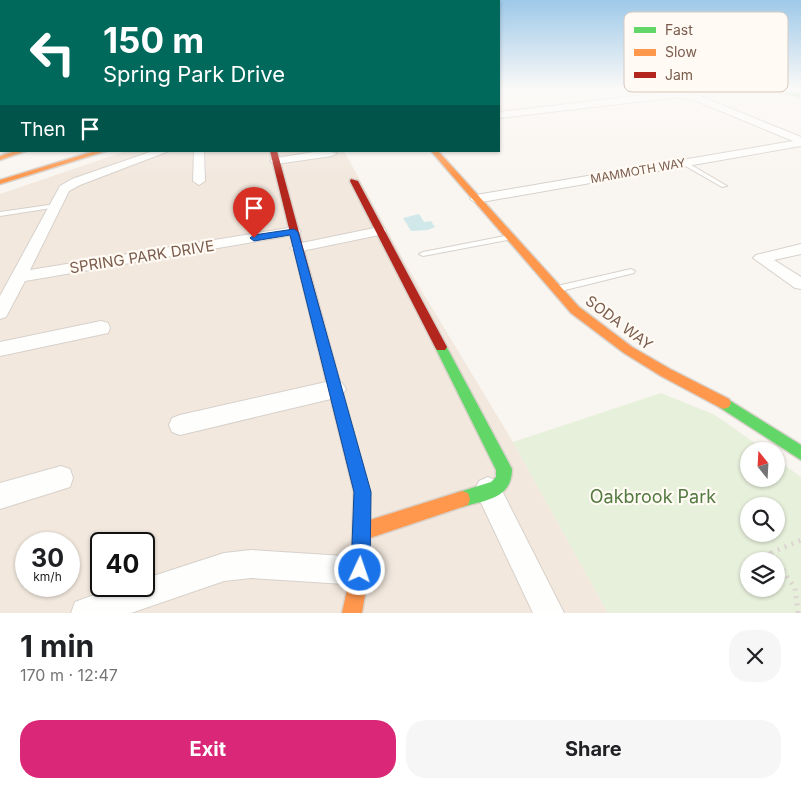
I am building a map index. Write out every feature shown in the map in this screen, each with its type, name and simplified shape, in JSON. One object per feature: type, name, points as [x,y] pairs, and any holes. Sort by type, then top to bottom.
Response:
[{"type":"main road","points":[[0,158],[20,152]]},
{"type":"main road","points":[[0,181],[86,152]]},
{"type":"main road","points":[[0,181],[100,152]]},
{"type":"main road","name":"SODA WAY","points":[[435,152],[575,310],[600,332],[649,364],[738,410],[801,453]]},
{"type":"main road","points":[[274,156],[334,389],[355,459],[362,492],[363,531],[360,570],[352,613]]},
{"type":"main road","points":[[354,182],[504,469],[504,480],[496,488],[363,531]]},
{"type":"street","points":[[746,119],[801,142]]},
{"type":"street","name":"MAMMOTH WAY","points":[[476,199],[801,142]]},
{"type":"street","points":[[0,313],[64,189],[161,152]]},
{"type":"street","points":[[199,152],[199,182]]},
{"type":"street","points":[[274,156],[332,153]]},
{"type":"street","points":[[297,248],[379,231]]},
{"type":"street","name":"SPRING PARK DRIVE","points":[[20,277],[294,232]]},
{"type":"street","points":[[801,249],[761,258],[801,284]]},
{"type":"street","points":[[0,350],[101,328]]},
{"type":"street","points":[[180,425],[334,389]]},
{"type":"street","points":[[0,496],[61,478]]},
{"type":"street","points":[[488,490],[549,613]]},
{"type":"street","points":[[86,613],[224,567],[251,564],[360,570]]},
{"type":"lane","points":[[684,164],[724,186]]},
{"type":"lane","points":[[0,214],[56,206]]},
{"type":"lane","points":[[424,254],[510,237]]},
{"type":"lane","points":[[557,289],[631,271]]},
{"type":"path","points":[[798,613],[795,588],[771,553],[801,540]]},
{"type":"shaded area","points":[[123,152],[345,152],[408,268],[513,442],[608,613],[0,613],[0,194]]},
{"type":"green space","name":"Oakbrook Park","points":[[661,393],[715,415],[753,442],[740,442],[740,488],[785,488],[785,465],[801,477],[801,613],[608,613],[513,442]]},
{"type":"water","points":[[419,214],[424,222],[431,221],[435,227],[428,230],[411,231],[403,218]]},
{"type":"traffic: fast","points":[[441,347],[504,469],[504,480],[496,488],[462,499]]},
{"type":"traffic: fast","points":[[724,403],[801,453]]},
{"type":"traffic: slow","points":[[0,158],[20,152]]},
{"type":"traffic: slow","points":[[0,182],[100,152]]},
{"type":"traffic: slow","points":[[435,152],[575,310],[628,350],[724,403]]},
{"type":"traffic: slow","points":[[323,343],[362,492],[360,571],[352,613]]},
{"type":"traffic: slow","points":[[363,531],[462,499]]},
{"type":"traffic: jam","points":[[273,152],[323,343]]},
{"type":"traffic: jam","points":[[354,181],[441,347]]},
{"type":"route","points":[[254,238],[294,232],[334,389],[355,459],[362,492],[363,531],[360,570]]}]
